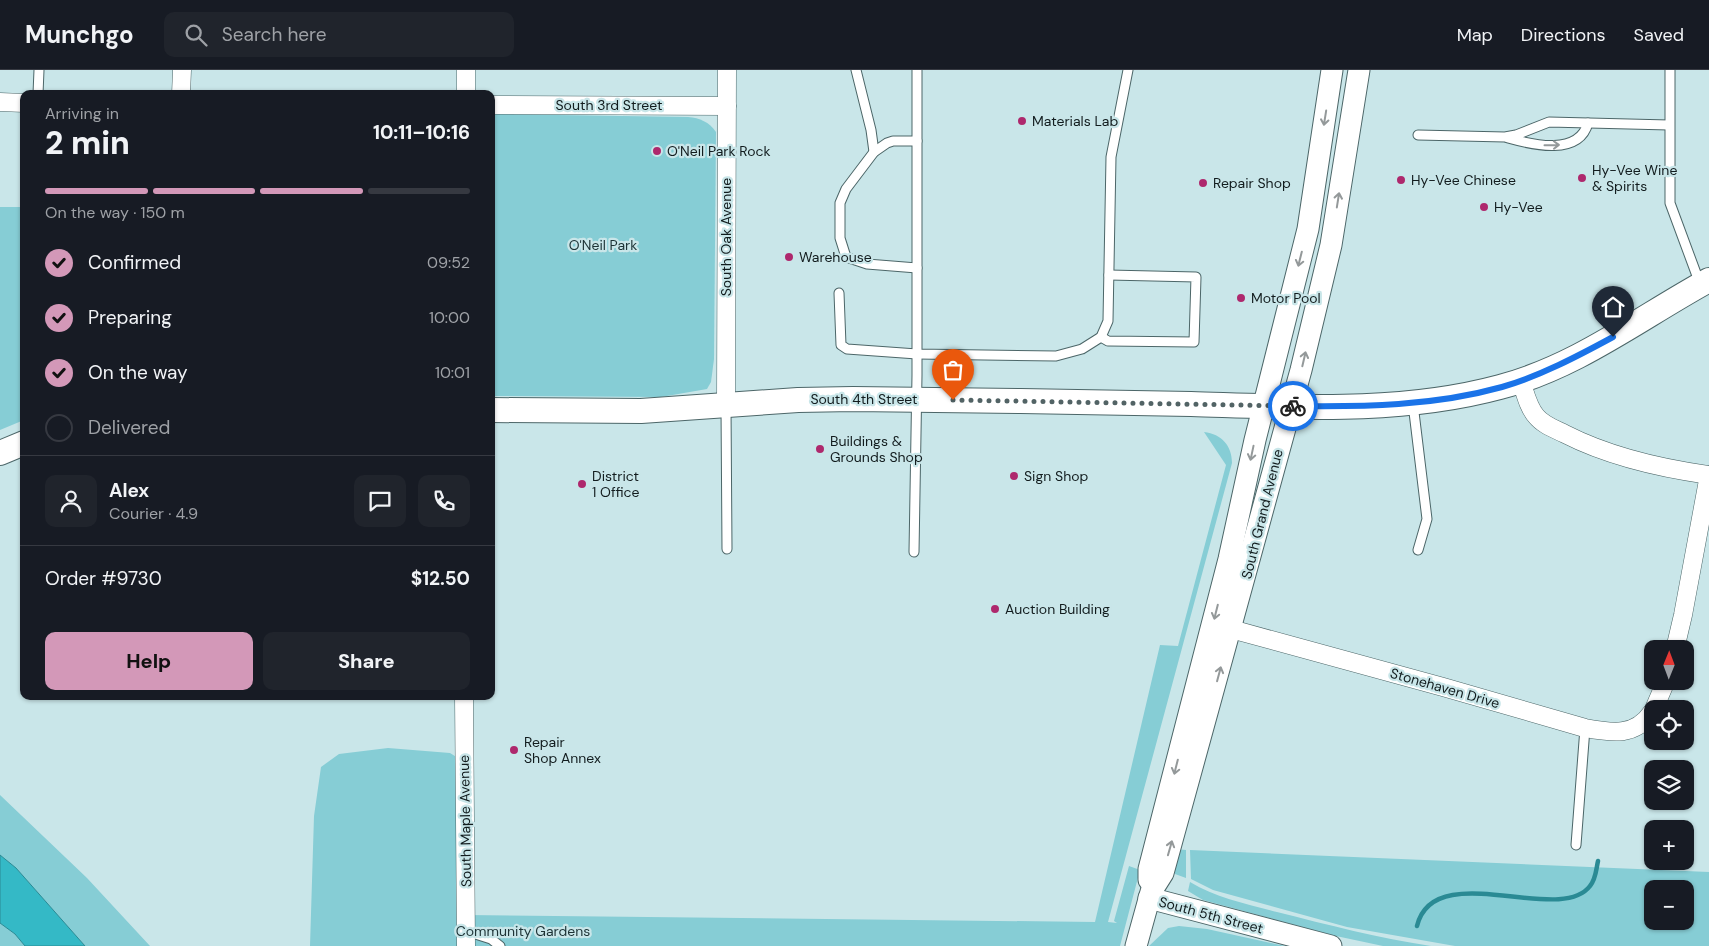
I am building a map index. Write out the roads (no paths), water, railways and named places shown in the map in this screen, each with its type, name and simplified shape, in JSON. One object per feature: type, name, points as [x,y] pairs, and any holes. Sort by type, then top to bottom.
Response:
[{"type":"main road","points":[[1520,381],[1606,341],[1704,282]]},
{"type":"main road","name":"South 4th Street","points":[[495,410],[641,411],[798,400],[917,399],[1264,406],[1412,404],[1463,396],[1520,381]]},
{"type":"main road","points":[[0,453],[20,445]]},
{"type":"street","points":[[182,70],[182,90]]},
{"type":"street","points":[[466,70],[466,90]]},
{"type":"street","name":"South Oak Avenue","points":[[726,404],[727,70]]},
{"type":"street","name":"South Grand Avenue","points":[[1150,895],[1149,870],[1229,559],[1264,406],[1308,229],[1332,70]]},
{"type":"street","name":"South Grand Avenue","points":[[1136,946],[1150,895],[1163,873],[1231,629],[1290,406],[1330,245],[1359,70]]},
{"type":"street","points":[[0,102],[20,103]]},
{"type":"street","name":"South 3rd Street","points":[[495,104],[727,106]]},
{"type":"street","points":[[1520,381],[1534,415],[1546,424],[1579,441],[1620,457],[1664,469],[1709,475],[1683,615],[1676,640]]},
{"type":"street","name":"Stonehaven Drive","points":[[1231,629],[1444,687],[1585,728],[1608,732],[1632,731],[1644,722]]},
{"type":"street","name":"South Maple Avenue","points":[[464,700],[466,938]]},
{"type":"street","name":"South 5th Street","points":[[1150,895],[1331,946]]},
{"type":"lane","points":[[38,90],[39,70]]},
{"type":"lane","points":[[856,70],[871,130],[874,152]]},
{"type":"lane","points":[[914,552],[917,399],[917,70]]},
{"type":"lane","points":[[840,293],[841,345],[847,349],[917,354],[1056,356],[1082,349],[1101,337],[1108,321],[1111,157],[1128,70]]},
{"type":"lane","points":[[1670,70],[1670,203],[1704,282]]},
{"type":"lane","points":[[1418,134],[1506,137],[1516,136],[1535,126],[1549,122],[1669,125]]},
{"type":"lane","points":[[1506,137],[1532,144],[1568,144],[1578,140],[1585,132],[1588,123]]},
{"type":"lane","points":[[917,141],[893,140],[874,152],[846,189],[840,203],[840,238],[846,257],[867,264],[917,268]]},
{"type":"lane","points":[[1101,337],[1108,341],[1194,342],[1196,277],[1109,275]]},
{"type":"lane","points":[[726,404],[727,549]]},
{"type":"lane","points":[[1412,404],[1427,519],[1418,550]]},
{"type":"lane","points":[[1576,845],[1585,728]]},
{"type":"lane","points":[[466,938],[491,940],[500,946]]},
{"type":"waterway","points":[[1417,926],[1428,906],[1447,896],[1471,894],[1553,899],[1575,896],[1592,883],[1598,861]]},
{"type":"place","name":"Materials Lab","points":[[1022,121]]},
{"type":"place","name":"O'Neil Park Rock","points":[[657,151]]},
{"type":"place","name":"Hy-Vee Wine & Spirits","points":[[1582,178]]},
{"type":"place","name":"Hy-Vee Chinese","points":[[1401,180]]},
{"type":"place","name":"Repair Shop","points":[[1203,183]]},
{"type":"place","name":"Hy-Vee","points":[[1484,207]]},
{"type":"place","name":"Warehouse","points":[[789,257]]},
{"type":"place","name":"Motor Pool","points":[[1241,298]]},
{"type":"place","name":"Buildings & Grounds Shop","points":[[820,449]]},
{"type":"place","name":"Sign Shop","points":[[1014,476]]},
{"type":"place","name":"District 1 Office","points":[[582,484]]},
{"type":"place","name":"Auction Building","points":[[995,609]]},
{"type":"place","name":"Repair Shop Annex","points":[[514,750]]},
{"type":"park label","name":"O'Neil Park","points":[[603,245]]},
{"type":"park label","name":"Community Gardens","points":[[523,931]]}]
